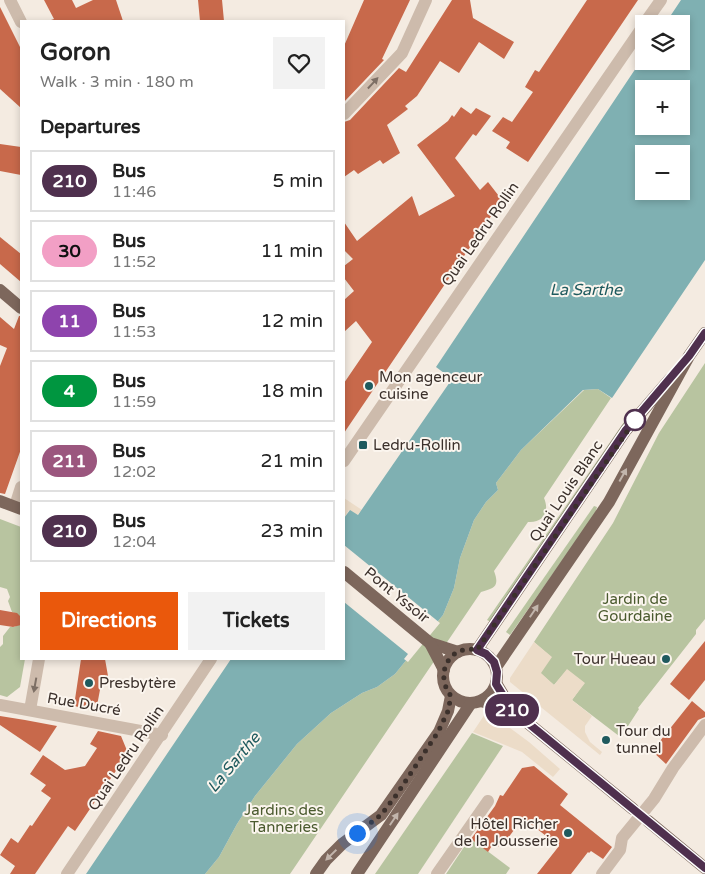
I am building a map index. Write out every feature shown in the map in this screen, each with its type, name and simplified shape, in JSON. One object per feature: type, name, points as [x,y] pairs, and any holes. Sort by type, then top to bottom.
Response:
[{"type":"main road","points":[[0,290],[20,307]]},
{"type":"main road","name":"Quai Louis Blanc","points":[[477,650],[626,430],[689,356],[705,333]]},
{"type":"main road","name":"Quai Louis Blanc","points":[[496,667],[609,502],[689,356]]},
{"type":"main road","points":[[0,501],[18,508]]},
{"type":"main road","name":"Pont Yssoir","points":[[345,573],[440,652],[458,652]]},
{"type":"main road","points":[[357,874],[476,702],[490,696],[498,677],[496,667],[490,658],[477,650],[467,649],[458,652],[450,659],[444,670]]},
{"type":"main road","points":[[316,874],[326,860],[342,844],[381,815],[438,732],[450,703],[444,682],[444,670],[440,652]]},
{"type":"main road","points":[[496,684],[512,710],[633,809]]},
{"type":"main road","points":[[450,703],[460,701],[476,702],[512,710]]},
{"type":"main road","points":[[648,822],[705,868]]},
{"type":"street","points":[[10,0],[20,20]]},
{"type":"street","points":[[345,113],[402,53],[426,0]]},
{"type":"street","name":"Quai Ledru Rollin","points":[[650,15],[661,0]]},
{"type":"street","name":"Quai Ledru Rollin","points":[[345,460],[635,37]]},
{"type":"street","points":[[18,508],[20,494]]},
{"type":"street","points":[[30,710],[39,660]]},
{"type":"street","name":"Quai Ledru Rollin","points":[[67,874],[162,735],[210,660]]},
{"type":"street","name":"Rue Ducré","points":[[0,705],[162,735]]},
{"type":"street","points":[[602,874],[620,850],[622,838],[651,802],[673,768],[705,725]]},
{"type":"street","points":[[437,874],[488,801]]},
{"type":"green space","name":"Jardin de Gourdaine","points":[[705,363],[705,619],[696,630],[696,634],[638,708],[628,726],[619,736],[572,700],[584,683],[567,670],[554,685],[540,673],[551,657],[534,642],[613,523],[659,433]]},
{"type":"green space","name":"Jardins des Tanneries","points":[[598,389],[611,398],[544,498],[546,512],[544,516],[538,521],[528,522],[494,571],[496,576],[495,586],[481,592],[290,874],[205,874],[219,857],[255,796],[297,744],[331,713],[362,693],[377,687],[395,674],[443,615],[454,588],[460,558],[474,520],[486,502],[498,490],[496,483],[521,450],[584,390]]},
{"type":"green space","points":[[633,409],[636,412],[491,622],[487,620]]},
{"type":"green space","points":[[594,506],[597,507],[595,514],[510,635],[506,632]]},
{"type":"green space","points":[[0,519],[20,527],[20,617],[12,612],[8,601],[10,597],[7,589],[0,587]]},
{"type":"green space","points":[[20,624],[20,660],[25,660],[20,687],[7,697],[0,695],[0,647],[3,644],[3,636],[10,627]]},
{"type":"green space","points":[[472,733],[503,746],[418,874],[375,874]]},
{"type":"green space","points":[[470,838],[510,868],[506,874],[446,874]]},
{"type":"shaded area","points":[[345,499],[362,510],[357,515],[349,510],[345,516]]},
{"type":"shaded area","points":[[534,642],[552,657],[541,673],[554,685],[567,669],[585,683],[572,700],[592,716],[585,726],[585,732],[590,742],[602,752],[600,755],[510,682],[510,678]]},
{"type":"shaded area","points":[[487,711],[529,742],[560,769],[553,777],[522,752],[473,732]]},
{"type":"water","name":"La Sarthe","points":[[681,0],[705,0],[705,260],[612,398],[598,389],[583,390],[521,450],[496,483],[498,490],[486,502],[474,520],[460,558],[454,588],[443,615],[395,674],[377,687],[362,693],[331,713],[297,744],[255,796],[219,857],[205,874],[86,874],[230,660],[345,660],[345,517],[350,510],[358,515],[452,379],[436,367],[635,69],[690,70],[690,15],[671,15]]},
{"type":"pier","points":[[345,546],[440,623],[408,662],[404,659],[408,654],[345,603]]},
{"type":"building","points":[[44,0],[72,0],[76,8],[93,0],[116,0],[123,20],[51,20],[54,19]]},
{"type":"building","points":[[198,0],[222,0],[224,20],[200,20]]},
{"type":"building","points":[[364,0],[410,0],[382,59],[384,60],[345,101],[345,44]]},
{"type":"building","points":[[452,0],[470,0],[473,18],[514,42],[504,59],[479,42],[459,73],[440,61],[417,96],[405,106],[408,109],[387,125],[400,153],[383,164],[380,160],[358,174],[354,170],[345,176],[345,122],[350,120],[399,68],[406,72]]},
{"type":"building","points":[[587,0],[638,0],[528,162],[506,148],[510,142],[492,131],[503,117],[512,122],[533,92],[525,87],[535,70],[539,72]]},
{"type":"building","points":[[0,7],[20,47],[20,107],[0,89]]},
{"type":"building","points":[[461,107],[471,114],[476,108],[491,116],[476,136],[473,134],[455,158],[480,190],[488,182],[502,200],[345,432],[345,382],[372,342],[356,321],[345,331],[345,299],[354,291],[345,279],[345,265],[353,259],[345,251],[345,223],[357,241],[412,196],[419,216],[455,196],[417,145],[448,121],[452,115],[454,117]]},
{"type":"building","points":[[0,144],[20,147],[20,175],[0,171]]},
{"type":"building","points":[[0,237],[20,253],[20,281],[0,264]]},
{"type":"building","points":[[20,316],[20,452],[5,494],[0,493],[0,366],[7,348],[0,345],[0,317],[14,329]]},
{"type":"building","points":[[0,610],[17,613],[20,616],[20,625],[13,627],[0,625]]},
{"type":"building","points":[[705,641],[705,680],[689,700],[670,684]]},
{"type":"building","name":"Presbytère","points":[[81,660],[105,660],[108,676],[102,679],[96,711],[74,706]]},
{"type":"building","points":[[692,701],[705,712],[705,717],[698,720],[666,764],[652,751]]},
{"type":"building","points":[[0,716],[57,726],[40,752],[0,725]]},
{"type":"building","points":[[98,731],[121,736],[128,753],[75,831],[68,826],[35,874],[10,874],[15,866],[0,855],[11,838],[18,843],[51,798],[41,791],[46,785],[30,774],[43,755],[65,770],[85,766],[97,748],[90,744]]},
{"type":"building","points":[[534,766],[568,794],[560,805],[612,847],[603,859],[591,851],[588,852],[571,874],[537,874],[559,846],[523,818],[508,838],[505,836],[498,847],[493,844],[488,852],[471,839],[495,806],[500,795],[503,796],[522,768]]},
{"type":"bus line","name":"210","points":[[705,333],[689,356],[626,430],[477,650],[486,654],[494,662],[498,677],[496,684],[512,710],[705,868]]},
{"type":"place","name":"Mon agenceur cuisine","points":[[369,386]]},
{"type":"place","name":"Ledru-Rollin","points":[[363,445]]},
{"type":"place","name":"Tour Hueau","points":[[666,659]]},
{"type":"place","name":"Presbytère","points":[[89,683]]},
{"type":"place","name":"Tour du tunnel","points":[[606,740]]},
{"type":"place","name":"Hôtel Richer de la Jousserie","points":[[568,833]]},
{"type":"route","points":[[357,833],[381,815],[438,732],[448,711],[451,696],[443,677],[447,663],[453,655],[462,650],[477,650],[626,430],[635,420]]}]
